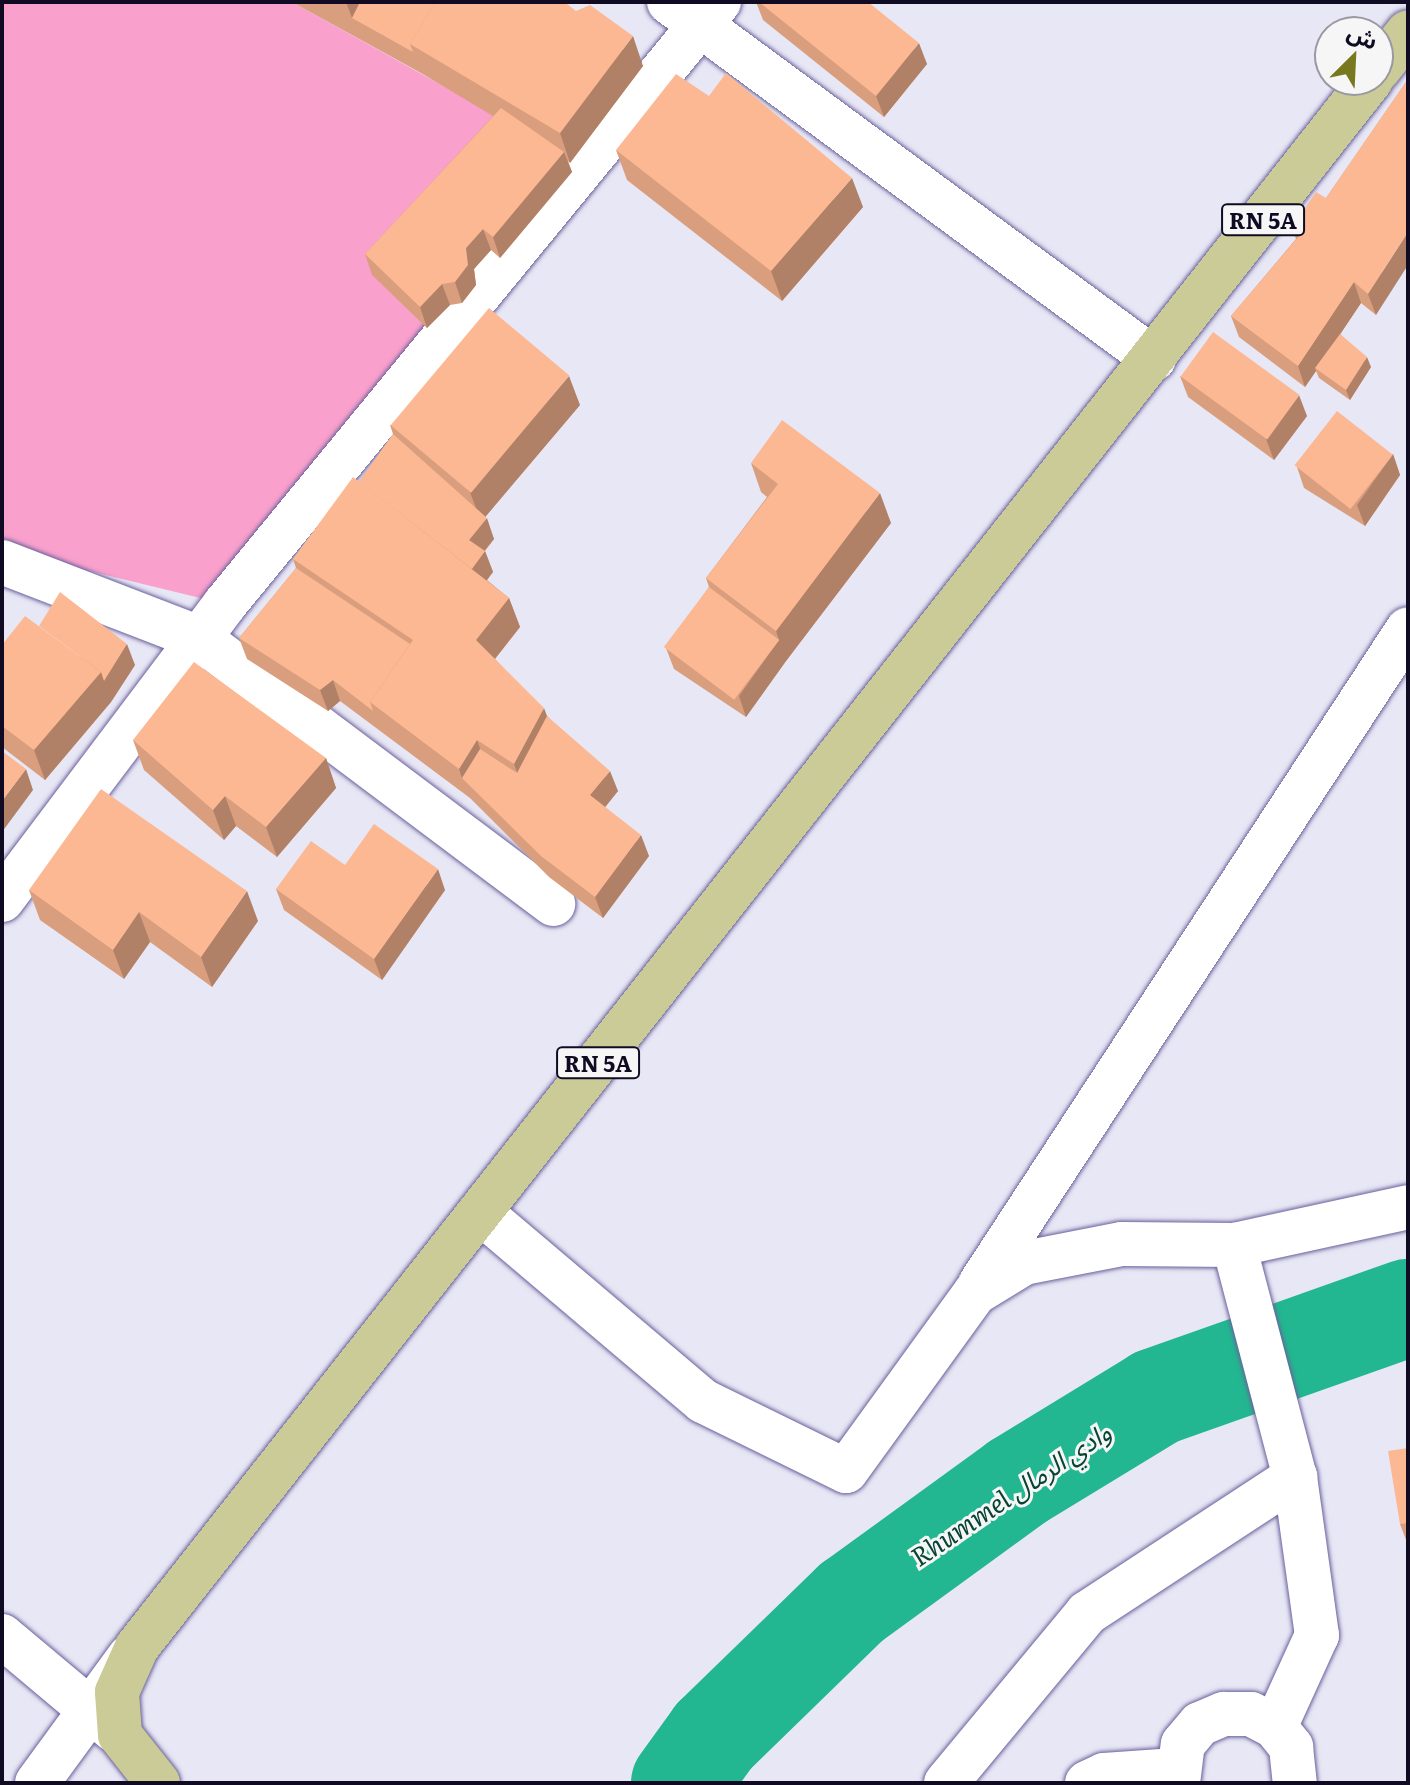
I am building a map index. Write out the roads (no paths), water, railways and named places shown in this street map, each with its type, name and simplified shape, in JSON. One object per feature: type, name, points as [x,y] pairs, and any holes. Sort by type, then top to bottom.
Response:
[{"type":"main road","points":[[1394,50],[1408,32]]},
{"type":"main road","name":"RN 5A","points":[[106,1723],[137,1647],[1359,96]]},
{"type":"main road","points":[[106,1723],[158,1783]]},
{"type":"street","points":[[2,900],[199,638],[696,9],[1154,359]]},
{"type":"street","points":[[2,562],[199,638],[553,904]]},
{"type":"street","points":[[480,1212],[703,1401],[846,1471],[975,1293],[1408,629]]},
{"type":"street","points":[[975,1293],[1024,1263],[1122,1244],[1234,1245],[1408,1207]]},
{"type":"street","points":[[1234,1245],[1295,1477],[1317,1635],[1275,1727]]},
{"type":"street","points":[[946,1783],[1087,1613],[1295,1477]]},
{"type":"street","points":[[2,1636],[106,1723],[37,1783]]},
{"type":"street","points":[[1098,1780],[1177,1777],[1183,1744],[1200,1724],[1224,1714],[1251,1714],[1275,1727],[1291,1747],[1295,1783]]},
{"type":"waterway","name":"Rhummel وادي الرمال","points":[[680,1783],[714,1736],[852,1602],[1017,1482],[1156,1397],[1408,1308]]}]
